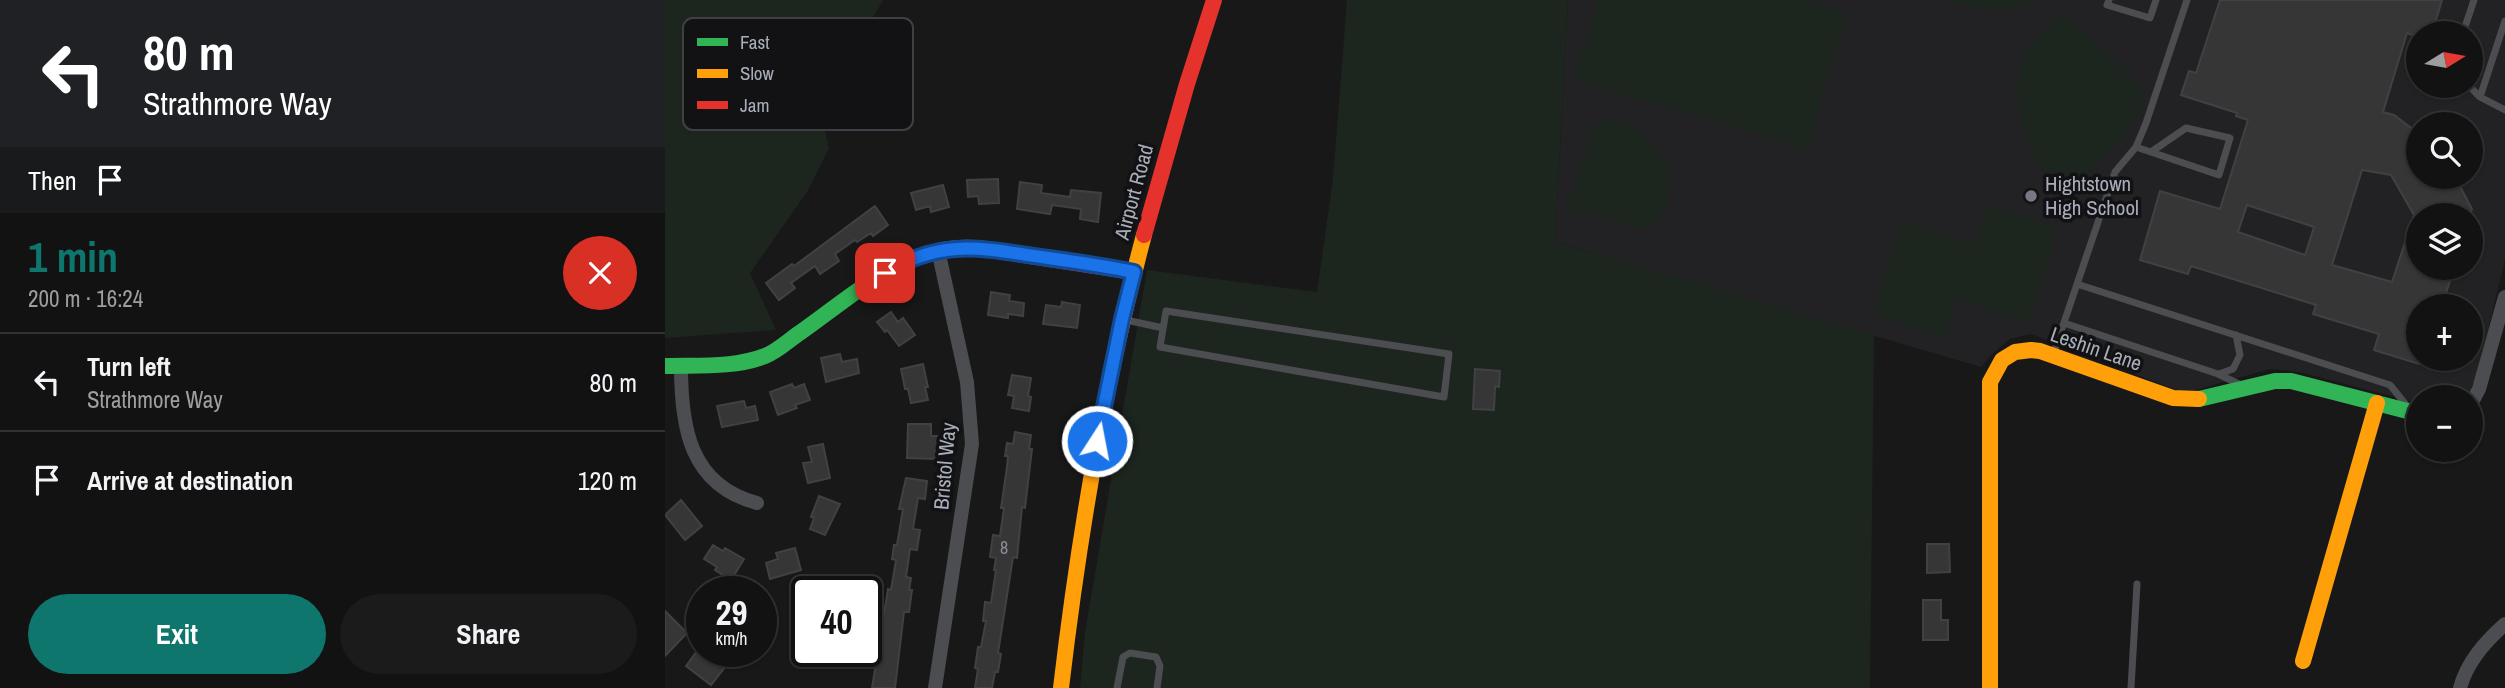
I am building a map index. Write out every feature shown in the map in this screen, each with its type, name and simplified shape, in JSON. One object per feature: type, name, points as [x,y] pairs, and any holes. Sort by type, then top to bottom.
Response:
[{"type":"street","name":"Airport Road","points":[[1061,688],[1082,527],[1122,319],[1162,163],[1214,0]]},
{"type":"street","points":[[757,503],[738,497],[725,489],[707,472],[693,452],[683,419],[673,366],[735,364],[767,355],[892,268],[938,250],[973,247],[1134,272]]},
{"type":"street","name":"Bristol Way","points":[[935,688],[972,444],[968,391],[938,250]]},
{"type":"street","points":[[2480,385],[2505,297]]},
{"type":"street","name":"Leshin Lane","points":[[1990,688],[1990,382],[1998,363],[2007,356],[2018,350],[2029,349],[2053,355],[2173,398],[2204,399],[2247,387],[2291,381],[2406,411]]},
{"type":"street","points":[[2303,661],[2377,403]]},
{"type":"street","points":[[2460,688],[2474,657],[2488,639],[2505,624]]},
{"type":"lane","points":[[2109,0],[2107,5],[2150,18],[2156,0]]},
{"type":"lane","points":[[2053,355],[2115,172],[2136,147],[2187,0]]},
{"type":"lane","points":[[2467,21],[2474,0]]},
{"type":"lane","points":[[2483,88],[2505,21]]},
{"type":"lane","points":[[2482,98],[2505,110]]},
{"type":"lane","points":[[2136,147],[2219,175],[2229,138],[2186,128],[2151,152]]},
{"type":"lane","points":[[2077,284],[2390,385],[2406,403]]},
{"type":"lane","points":[[1166,311],[1449,354],[1444,397],[1160,347],[1163,328],[1166,311]]},
{"type":"lane","points":[[1122,319],[1163,328]]},
{"type":"lane","points":[[2064,323],[2218,374],[2247,387]]},
{"type":"lane","points":[[2218,374],[2233,369],[2240,355],[2236,335]]},
{"type":"lane","points":[[2131,688],[2137,584]]},
{"type":"lane","points":[[1117,688],[1122,657],[1130,653],[1156,657],[1160,666],[1157,688]]},
{"type":"shaded area","points":[[665,0],[883,0],[873,18],[683,18],[683,130],[825,130],[829,148],[807,192],[750,273],[776,330],[665,338]]},
{"type":"shaded area","points":[[1347,0],[1568,0],[1555,242],[1874,335],[1870,688],[1080,688],[1085,632],[1147,270],[1317,292],[1333,179]]},
{"type":"shaded area","name":"Hightstown High School","points":[[1568,0],[2505,0],[2505,260],[2483,350],[2483,294],[2406,294],[2406,371],[2478,371],[2472,385],[2406,385],[2406,400],[2299,372],[2270,369],[2195,390],[2176,390],[2031,334],[2010,339],[1981,367],[1555,242]]},
{"type":"shaded area","points":[[1598,0],[1806,0],[1847,12],[1807,149],[1574,80]]},
{"type":"shaded area","points":[[1945,0],[2035,0],[2012,8],[1990,10]]},
{"type":"shaded area","points":[[2060,13],[2134,77],[2146,99],[2122,140],[2069,193],[2048,176],[2030,149],[2020,116],[2018,98],[2021,64],[2028,49],[2038,34]]},
{"type":"shaded area","points":[[1607,120],[1627,125],[1641,133],[1662,156],[1669,176],[1669,196],[1655,226],[1641,229],[1584,209],[1571,213],[1564,199],[1575,190],[1594,124]]},
{"type":"shaded area","points":[[1987,204],[2055,227],[2056,235],[2031,318],[2024,322],[1958,299],[1944,338],[1877,316],[1875,309],[1901,226],[1907,223],[1974,244]]},
{"type":"building","name":"Hightstown High School","points":[[2220,0],[2442,0],[2436,21],[2406,21],[2406,36],[2383,112],[2394,115],[2406,124],[2406,189],[2461,189],[2469,203],[2407,203],[2391,175],[2362,170],[2332,265],[2392,282],[2406,239],[2406,280],[2450,280],[2446,294],[2406,294],[2406,360],[2374,350],[2379,334],[2313,314],[2316,305],[2191,266],[2188,274],[2140,260],[2160,191],[2220,209],[2248,120],[2236,116],[2237,113],[2181,95],[2189,71],[2196,73]],"holes":[[[2247,205],[2314,227],[2305,255],[2238,232]]]},
{"type":"building","points":[[998,179],[999,203],[979,204],[978,196],[968,197],[967,180]]},
{"type":"building","points":[[1020,182],[1042,185],[1041,193],[1070,197],[1071,190],[1101,193],[1098,222],[1080,219],[1081,209],[1052,205],[1050,214],[1017,209]]},
{"type":"building","points":[[943,185],[949,207],[931,212],[930,206],[916,210],[911,193]]},
{"type":"building","points":[[875,206],[888,225],[873,236],[871,233],[857,242],[855,240],[835,254],[839,261],[820,274],[815,266],[791,283],[795,288],[779,300],[766,283],[792,264],[794,266]]},
{"type":"building","points":[[991,292],[1010,295],[1009,301],[1024,303],[1023,316],[1008,314],[1008,318],[988,315]]},
{"type":"building","points":[[1062,302],[1080,305],[1077,328],[1043,324],[1046,305],[1061,307]]},
{"type":"building","points":[[891,312],[898,322],[903,318],[915,335],[899,346],[877,322]]},
{"type":"building","points":[[840,354],[842,362],[857,359],[859,373],[826,382],[821,358]]},
{"type":"building","points":[[923,364],[928,400],[911,403],[901,369]]},
{"type":"building","points":[[1475,369],[1500,371],[1499,387],[1495,386],[1494,410],[1473,409]]},
{"type":"building","points":[[1012,375],[1031,378],[1029,411],[1012,408],[1014,396],[1008,395]]},
{"type":"building","points":[[792,384],[794,388],[804,384],[810,400],[778,415],[770,392]]},
{"type":"building","points":[[744,401],[746,408],[755,406],[758,420],[722,427],[717,406]]},
{"type":"building","points":[[908,424],[931,424],[931,436],[937,436],[936,459],[907,458]]},
{"type":"building","points":[[1015,432],[1031,435],[1029,449],[1032,449],[1025,508],[1022,507],[1017,558],[1013,557],[998,653],[1001,654],[998,672],[995,672],[992,688],[975,688],[978,647],[981,647],[986,621],[983,621],[985,602],[991,603],[996,570],[996,558],[990,557],[993,535],[1000,536],[1007,443],[1013,444]]},
{"type":"building","points":[[823,444],[830,478],[808,483],[803,463],[812,462],[808,447]]},
{"type":"building","points":[[906,478],[927,481],[925,499],[918,498],[913,529],[920,530],[917,550],[910,549],[906,577],[911,578],[909,590],[912,590],[909,612],[904,612],[895,688],[872,688],[875,667],[882,667],[882,626],[896,560],[892,559],[903,509],[899,509]]},
{"type":"building","points":[[819,496],[840,504],[825,535],[810,529],[814,518],[811,517]]},
{"type":"building","points":[[681,500],[702,526],[685,540],[665,515]]},
{"type":"building","points":[[1927,544],[1949,544],[1950,572],[1927,573]]},
{"type":"building","points":[[713,545],[723,551],[725,548],[744,559],[733,576],[725,576],[715,570],[717,567],[704,559]]},
{"type":"building","points":[[795,548],[801,570],[777,577],[769,576],[766,563],[778,559],[776,553]]},
{"type":"building","points":[[1923,600],[1941,600],[1941,620],[1948,620],[1948,640],[1923,640]]},
{"type":"building","points":[[665,611],[686,634],[665,656]]},
{"type":"building","points":[[687,667],[725,667],[711,685]]},
{"type":"traffic: fast","points":[[665,366],[728,364],[765,356],[864,286],[910,260],[959,248],[985,249]]},
{"type":"traffic: fast","points":[[2199,399],[2275,381],[2291,381],[2406,411]]},
{"type":"traffic: slow","points":[[1061,688],[1094,460],[1144,235]]},
{"type":"traffic: slow","points":[[1990,688],[1990,382],[2002,360],[2015,352],[2040,351],[2173,398],[2199,399]]},
{"type":"traffic: slow","points":[[2303,661],[2377,403]]},
{"type":"traffic: jam","points":[[1144,235],[1214,0]]},
{"type":"traffic: jam","points":[[985,249],[1134,272]]},
{"type":"place","name":"Hightstown High School","points":[[2031,196]]},
{"type":"route","points":[[885,273],[915,257],[961,247],[1134,272],[1097,441]]}]
